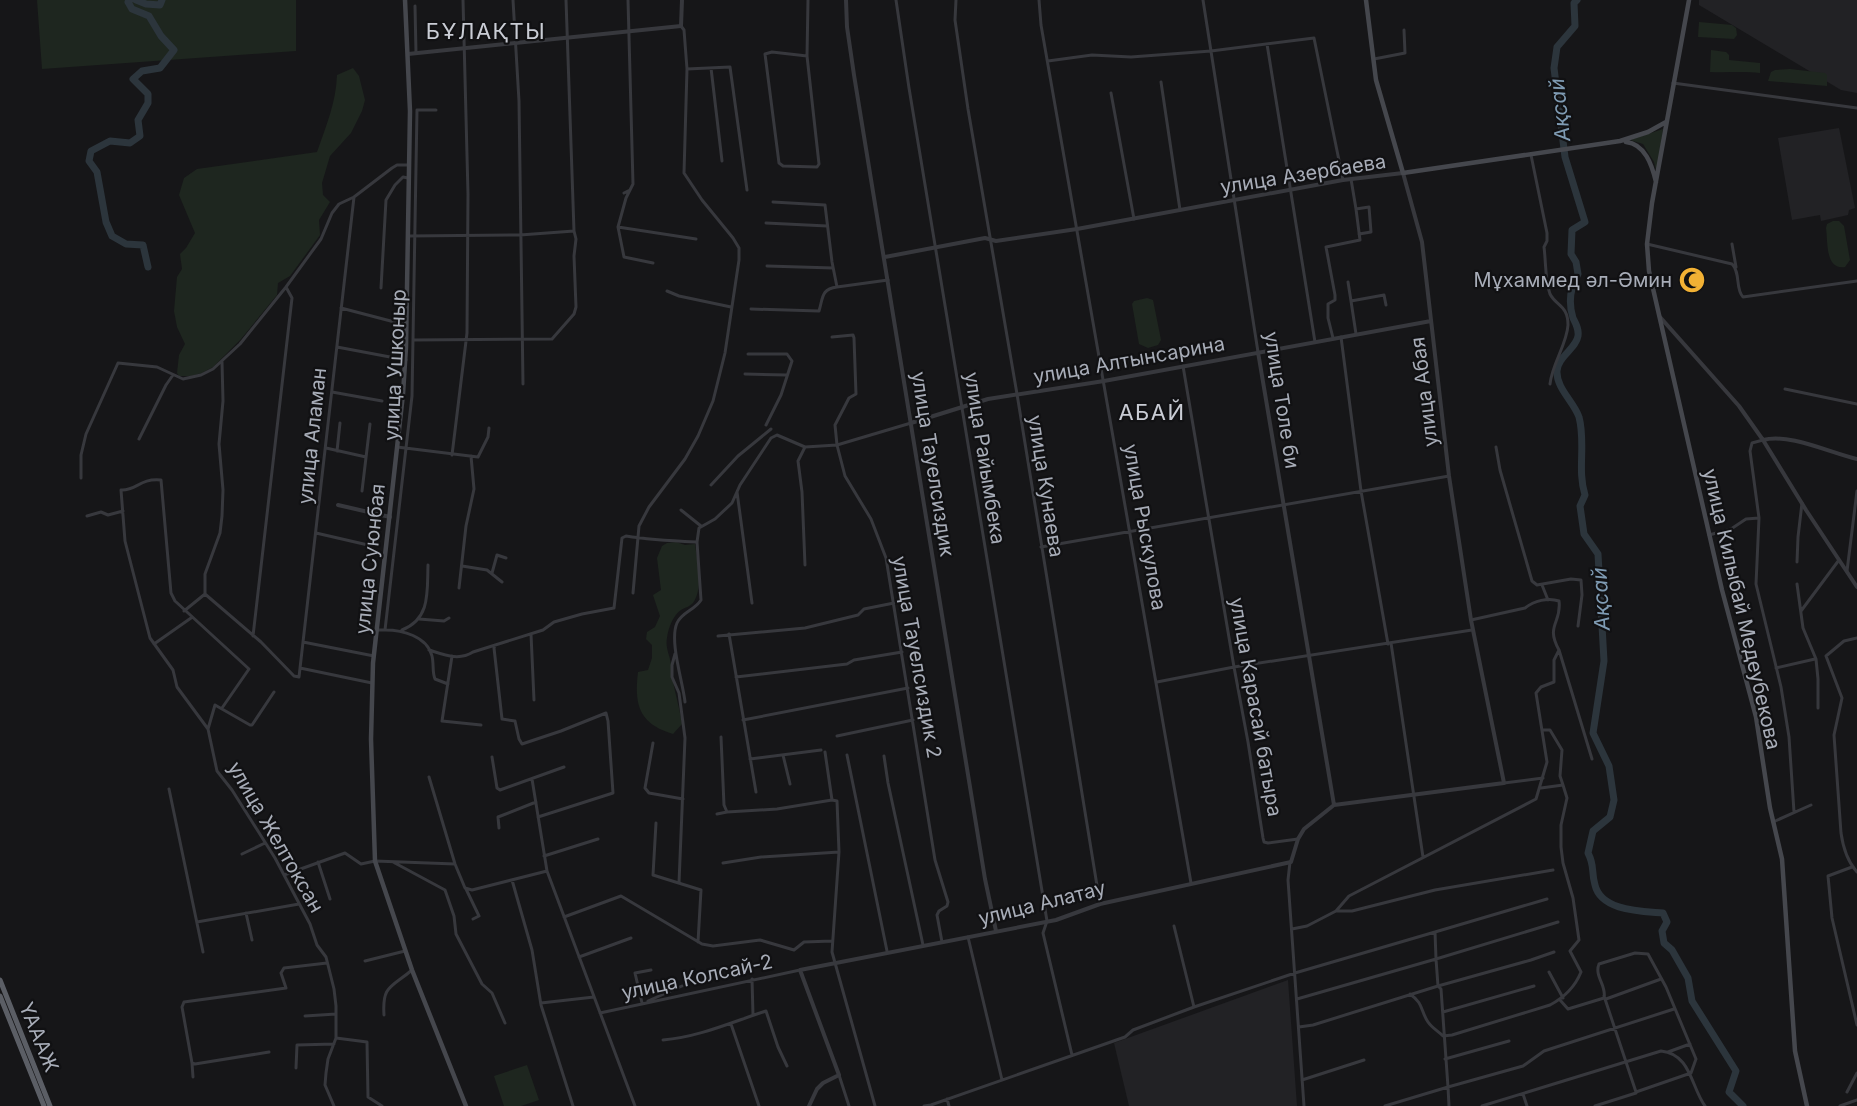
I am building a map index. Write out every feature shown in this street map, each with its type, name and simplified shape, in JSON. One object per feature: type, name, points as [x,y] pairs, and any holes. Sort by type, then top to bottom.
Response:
[{"type":"highway","name":"ҮАААЖ","points":[[0,980],[50,1106]]},
{"type":"highway","name":"ҮАААЖ","points":[[0,996],[44,1106]]},
{"type":"main road","name":"улица Суюнбая","points":[[405,0],[408,54],[406,360],[374,656],[371,739],[375,861],[412,970],[466,1106]]},
{"type":"main road","name":"улица Абая","points":[[1366,0],[1376,80],[1403,173]]},
{"type":"main road","name":"улица Килыбай Медеубекова","points":[[1689,0],[1666,122],[1647,244],[1648,271],[1722,590],[1756,717],[1773,822],[1782,859],[1795,1051],[1807,1106]]},
{"type":"main road","name":"улица Азербаева","points":[[1403,173],[1620,141],[1648,132],[1666,122]]},
{"type":"main road","points":[[1620,141],[1629,142],[1641,148],[1653,170],[1657,186]]},
{"type":"street","points":[[452,455],[461,392],[465,340],[468,236],[463,0]]},
{"type":"street","points":[[513,0],[519,101],[519,235],[523,384]]},
{"type":"street","points":[[413,340],[552,339],[574,314],[576,307],[574,256],[576,239],[566,0]]},
{"type":"street","points":[[628,0],[633,184],[626,198],[618,227],[624,257],[653,263]]},
{"type":"street","points":[[633,592],[639,526],[685,459],[714,401],[725,353],[738,269],[739,248],[684,173],[687,69],[684,30],[681,26],[682,0]]},
{"type":"street","points":[[807,56],[772,52],[765,54],[779,163],[783,166],[817,166],[819,164],[807,56],[808,0]]},
{"type":"street","name":"улица Тауелсиздик","points":[[846,0],[854,75],[889,280],[984,879],[996,931]]},
{"type":"street","name":"улица Райымбека","points":[[896,0],[1047,921],[1043,933],[1072,1055]]},
{"type":"street","name":"улица Кунаева","points":[[956,0],[955,20],[968,109],[1100,904]]},
{"type":"street","name":"улица Рыскулова","points":[[1039,0],[1041,25],[1191,883]]},
{"type":"street","name":"улица Толе би","points":[[1203,0],[1258,352],[1334,805]]},
{"type":"street","points":[[415,6],[416,53]]},
{"type":"street","points":[[408,54],[681,26]]},
{"type":"street","points":[[1373,58],[1405,53],[1404,30]]},
{"type":"street","points":[[1048,61],[1092,56],[1131,57],[1210,51],[1314,38],[1343,180]]},
{"type":"street","points":[[1267,44],[1315,342]]},
{"type":"street","points":[[687,69],[730,67],[747,190]]},
{"type":"street","points":[[711,68],[722,162]]},
{"type":"street","points":[[1161,82],[1180,210]]},
{"type":"street","points":[[1673,83],[1857,108]]},
{"type":"street","points":[[1111,93],[1134,219]]},
{"type":"street","name":"улица Ушконыр","points":[[385,630],[411,406],[417,110],[436,110]]},
{"type":"street","points":[[1531,155],[1547,233],[1544,247],[1549,291],[1552,298],[1561,304],[1566,313],[1568,326],[1551,373],[1550,384]]},
{"type":"street","points":[[81,478],[81,455],[86,434],[118,363],[158,367],[183,379],[193,378],[213,369],[222,362],[286,287],[321,239],[332,213],[339,204],[354,197],[397,165],[408,165]]},
{"type":"street","name":"улица Азербаева","points":[[885,257],[985,238],[996,241],[1077,229],[1351,178],[1403,173]]},
{"type":"street","name":"улица Абая","points":[[1403,173],[1420,230],[1449,476],[1472,630],[1504,783]]},
{"type":"street","points":[[381,288],[386,200],[395,185],[404,177],[408,178]]},
{"type":"street","points":[[1333,338],[1328,318],[1328,304],[1335,300],[1335,295],[1326,247],[1360,240],[1351,178]]},
{"type":"street","points":[[624,193],[630,190]]},
{"type":"street","name":"улица Аламан","points":[[253,636],[294,676],[298,677],[354,197]]},
{"type":"street","points":[[773,202],[825,205],[837,287]]},
{"type":"street","points":[[1356,209],[1370,207],[1371,232],[1359,234]]},
{"type":"street","points":[[766,223],[827,226]]},
{"type":"street","points":[[618,227],[696,239]]},
{"type":"street","points":[[407,236],[519,235],[574,231]]},
{"type":"street","points":[[1647,244],[1724,261],[1732,264],[1736,269]]},
{"type":"street","points":[[1732,244],[1740,293],[1743,297],[1857,281]]},
{"type":"street","points":[[767,266],[833,268]]},
{"type":"street","points":[[751,309],[819,312],[824,292],[828,288],[889,280]]},
{"type":"street","points":[[1347,282],[1356,334]]},
{"type":"street","points":[[253,636],[292,298],[286,287]]},
{"type":"street","points":[[667,291],[679,296],[731,306]]},
{"type":"street","points":[[1351,301],[1384,295],[1386,305]]},
{"type":"street","points":[[341,308],[406,325]]},
{"type":"street","points":[[1660,316],[1740,406],[1857,587]]},
{"type":"street","name":"улица Алтынсарина","points":[[805,447],[837,445],[978,401],[1104,381],[1431,321]]},
{"type":"street","name":"улица Тауелсиздик 2","points":[[832,337],[853,335],[856,394],[849,398],[835,425],[837,445],[845,476],[871,519],[886,558],[935,860],[948,902],[947,906],[937,915],[942,942]]},
{"type":"street","points":[[1341,337],[1361,491],[1389,643],[1423,857]]},
{"type":"street","points":[[337,347],[406,360]]},
{"type":"street","points":[[748,354],[787,354],[791,357],[792,361],[781,395],[766,425]]},
{"type":"street","points":[[222,362],[223,401],[219,444],[223,490],[222,516],[220,533],[205,574],[205,594],[253,636]]},
{"type":"street","name":"улица Карасай батыра","points":[[1183,366],[1264,842],[1298,839],[1288,880],[1304,1106]]},
{"type":"street","points":[[745,374],[787,375]]},
{"type":"street","points":[[139,439],[173,375]]},
{"type":"street","points":[[1785,389],[1857,404]]},
{"type":"street","points":[[332,392],[382,401]]},
{"type":"street","points":[[337,451],[340,423]]},
{"type":"street","points":[[362,491],[370,424]]},
{"type":"street","points":[[397,447],[478,457],[489,428]]},
{"type":"street","points":[[711,485],[738,456],[771,429]]},
{"type":"street","points":[[685,702],[674,643],[677,622],[699,603],[702,595],[697,542],[701,526],[726,510],[771,438],[777,435],[805,447],[798,461],[806,565]]},
{"type":"street","points":[[1794,812],[1789,737],[1776,668],[1756,584],[1759,518],[1750,451],[1752,443],[1771,438],[1786,439],[1857,459]]},
{"type":"street","points":[[1496,447],[1500,470],[1532,581],[1534,584],[1542,584],[1571,579],[1581,580],[1582,595],[1578,626]]},
{"type":"street","points":[[326,448],[366,457]]},
{"type":"street","points":[[459,588],[466,526],[474,489],[471,456]]},
{"type":"street","points":[[1041,548],[1449,476]]},
{"type":"street","name":"улица Желтоксан","points":[[184,611],[171,593],[161,480],[143,481],[130,490],[122,490],[125,541],[150,638],[173,670],[177,687],[208,729],[217,771],[232,790],[284,875],[310,924],[317,945],[324,952],[334,989],[336,1014],[336,1038],[328,1059],[326,1079],[327,1093],[334,1106]]},
{"type":"street","points":[[1847,572],[1857,491]]},
{"type":"street","points":[[737,492],[752,603]]},
{"type":"street","points":[[1797,562],[1802,503]]},
{"type":"street","points":[[338,505],[390,517]]},
{"type":"street","points":[[681,510],[701,526]]},
{"type":"street","points":[[87,516],[101,512],[108,515],[123,511]]},
{"type":"street","points":[[1709,535],[1731,529],[1746,519],[1759,518]]},
{"type":"street","points":[[316,533],[368,545]]},
{"type":"street","points":[[429,650],[456,658],[466,656],[543,630],[554,622],[614,608],[622,538],[626,536],[685,543],[697,542]]},
{"type":"street","points":[[492,573],[497,555],[506,558]]},
{"type":"street","points":[[1801,611],[1839,560]]},
{"type":"street","points":[[401,630],[419,619],[426,605],[428,565]]},
{"type":"street","points":[[462,566],[482,568],[502,582]]},
{"type":"street","points":[[1542,584],[1548,600]]},
{"type":"street","points":[[1797,584],[1803,628],[1816,659],[1818,708]]},
{"type":"street","points":[[205,594],[184,611],[249,669],[222,708]]},
{"type":"street","points":[[1471,620],[1525,608],[1532,602],[1557,599],[1560,604],[1553,639],[1559,650],[1592,759]]},
{"type":"street","points":[[717,636],[805,628],[858,615],[864,609],[894,603]]},
{"type":"street","points":[[154,644],[191,618]]},
{"type":"street","points":[[419,619],[444,621],[449,618]]},
{"type":"street","points":[[376,630],[401,630],[419,640],[432,655],[435,679],[448,684]]},
{"type":"street","points":[[1157,682],[1234,667],[1472,630]]},
{"type":"street","points":[[531,634],[534,700]]},
{"type":"street","points":[[729,634],[756,792]]},
{"type":"street","points":[[1857,638],[1844,641],[1826,656],[1842,698],[1834,735],[1841,833],[1852,867],[1857,872]]},
{"type":"street","points":[[303,642],[374,656]]},
{"type":"street","points":[[495,645],[502,719],[515,721],[522,744],[552,735],[606,713],[613,793],[538,817]]},
{"type":"street","points":[[1292,929],[1307,926],[1336,911],[1349,896],[1536,800],[1547,762],[1536,693],[1541,687],[1554,682],[1554,660],[1559,650]]},
{"type":"street","points":[[676,652],[672,665],[672,677],[679,693],[685,738],[679,883]]},
{"type":"street","points":[[736,677],[847,664],[854,660],[902,652]]},
{"type":"street","points":[[452,656],[442,721],[481,724]]},
{"type":"street","points":[[1776,668],[1816,659]]},
{"type":"street","points":[[300,668],[373,683]]},
{"type":"street","points":[[743,720],[908,688]]},
{"type":"street","points":[[208,729],[214,706],[217,705],[251,726],[274,692]]},
{"type":"street","points":[[837,736],[913,720]]},
{"type":"street","points":[[1443,1036],[1538,1009],[1561,999],[1577,982],[1581,972],[1569,951],[1580,940],[1573,898],[1563,863],[1561,825],[1567,798],[1560,776],[1561,747],[1550,730],[1542,730]]},
{"type":"street","points":[[721,737],[724,806],[727,812]]},
{"type":"street","points":[[653,743],[645,788],[649,793],[683,799]]},
{"type":"street","points":[[750,759],[823,751],[832,800]]},
{"type":"street","points":[[783,755],[790,784]]},
{"type":"street","points":[[847,755],[887,951]]},
{"type":"street","points":[[884,756],[923,945]]},
{"type":"street","points":[[492,757],[497,788],[500,790],[564,767]]},
{"type":"street","points":[[429,777],[455,864],[479,916],[473,919]]},
{"type":"street","points":[[1298,839],[1304,829],[1334,805],[1543,778]]},
{"type":"street","points":[[532,779],[547,870],[635,1106]]},
{"type":"street","points":[[1541,788],[1563,785]]},
{"type":"street","points":[[169,789],[203,952]]},
{"type":"street","points":[[717,814],[837,801],[839,852],[832,952],[875,1106]]},
{"type":"street","points":[[499,828],[498,817],[536,802]]},
{"type":"street","points":[[1773,822],[1811,805]]},
{"type":"street","points":[[656,823],[652,875],[701,890],[698,942]]},
{"type":"street","points":[[544,856],[598,839]]},
{"type":"street","points":[[242,854],[265,843]]},
{"type":"street","points":[[723,863],[761,857],[839,852]]},
{"type":"street","points":[[284,875],[345,853],[358,863],[375,861],[455,864]]},
{"type":"street","points":[[318,862],[330,899]]},
{"type":"street","points":[[393,862],[445,890],[454,916],[456,934],[482,984],[492,993],[506,1023]]},
{"type":"street","name":"улица Алатау","points":[[800,970],[1047,921],[1100,904],[1291,862]]},
{"type":"street","points":[[1852,867],[1828,876],[1832,918],[1857,1025]]},
{"type":"street","points":[[465,888],[472,890],[547,870]]},
{"type":"street","points":[[1336,911],[1352,911],[1434,890],[1553,870]]},
{"type":"street","points":[[512,880],[530,941],[541,1003],[573,1106]]},
{"type":"street","points":[[564,917],[621,896],[698,942],[713,946],[760,940],[794,950],[804,942],[832,941]]},
{"type":"street","points":[[924,1106],[1125,1036],[1132,1030],[1194,1007],[1295,973],[1547,899]]},
{"type":"street","points":[[197,922],[300,904]]},
{"type":"street","points":[[246,913],[252,940]]},
{"type":"street","points":[[1297,999],[1558,922]]},
{"type":"street","points":[[1174,926],[1194,1007]]},
{"type":"street","points":[[1435,932],[1449,1106]]},
{"type":"street","points":[[968,937],[1002,1080]]},
{"type":"street","points":[[579,957],[631,938]]},
{"type":"street","points":[[365,962],[405,951]]},
{"type":"street","points":[[1299,1027],[1313,1025],[1554,952]]},
{"type":"street","points":[[1636,1092],[1597,969],[1599,964],[1620,956],[1635,953],[1648,954],[1666,987],[1696,1059],[1691,1073]]},
{"type":"street","points":[[193,1077],[182,1007],[184,1002],[286,988],[281,973],[284,968],[327,963]]},
{"type":"street","points":[[384,1015],[383,998],[386,991],[412,970]]},
{"type":"street","points":[[651,970],[635,973],[643,1004],[682,986]]},
{"type":"street","points":[[800,970],[849,1106]]},
{"type":"street","name":"улица Колсай-2","points":[[600,1013],[800,970]]},
{"type":"street","points":[[1549,972],[1568,1010],[1661,979]]},
{"type":"street","points":[[752,979],[753,1015]]},
{"type":"street","points":[[1443,1012],[1534,986]]},
{"type":"street","points":[[1410,994],[1420,1001],[1427,1020],[1443,1036]]},
{"type":"street","points":[[541,1003],[594,997]]},
{"type":"street","points":[[1385,1106],[1523,1066],[1544,1051],[1674,1009]]},
{"type":"street","points":[[663,1040],[680,1038],[732,1024],[766,1011],[787,1066]]},
{"type":"street","points":[[305,1016],[336,1014]]},
{"type":"street","points":[[732,1024],[759,1106]]},
{"type":"street","points":[[336,1038],[367,1042],[368,1097],[382,1106]]},
{"type":"street","points":[[1445,1059],[1509,1041]]},
{"type":"street","points":[[296,1068],[297,1045],[334,1044]]},
{"type":"street","points":[[1482,1106],[1690,1044]]},
{"type":"street","points":[[192,1063],[195,1065],[269,1052]]},
{"type":"street","points":[[1668,1052],[1680,1060],[1691,1073],[1700,1099],[1705,1106]]},
{"type":"street","points":[[1302,1080],[1364,1060]]},
{"type":"street","points":[[1595,1106],[1691,1073]]},
{"type":"street","points":[[1847,1092],[1857,1073]]},
{"type":"street","points":[[809,1106],[817,1089],[839,1074]]},
{"type":"street","points":[[1523,1094],[1527,1106]]},
{"type":"street","points":[[947,1099],[949,1106]]},
{"type":"street","points":[[1840,1106],[1857,1100]]},
{"type":"shaded area","points":[[37,0],[296,0],[296,51],[42,69]]},
{"type":"shaded area","points":[[1699,0],[1857,0],[1857,93],[1841,90],[1699,5]]},
{"type":"shaded area","points":[[1699,22],[1732,25],[1736,28],[1737,35],[1734,39],[1698,37]]},
{"type":"shaded area","points":[[1711,50],[1726,52],[1729,60],[1760,63],[1760,73],[1710,72]]},
{"type":"shaded area","points":[[353,68],[359,76],[365,100],[351,133],[330,156],[322,183],[323,195],[330,202],[319,220],[320,235],[290,276],[278,283],[277,295],[241,339],[213,367],[191,376],[179,376],[177,373],[179,355],[185,344],[177,327],[174,311],[177,277],[182,269],[180,254],[195,233],[179,195],[184,178],[197,169],[317,152],[333,105],[337,75]]},
{"type":"shaded area","points":[[1790,69],[1825,73],[1827,86],[1768,81],[1771,72]]},
{"type":"shaded area","points":[[1839,128],[1855,208],[1849,210],[1848,215],[1821,221],[1820,215],[1792,220],[1778,138]]},
{"type":"shaded area","points":[[1663,129],[1657,174],[1654,162],[1643,144],[1630,140]]},
{"type":"shaded area","points":[[1839,221],[1844,226],[1850,260],[1845,267],[1834,264],[1829,254],[1826,228],[1827,224]]},
{"type":"shaded area","points":[[1147,298],[1153,300],[1161,340],[1158,345],[1148,348],[1139,344],[1132,304],[1134,301]]},
{"type":"shaded area","points":[[676,542],[685,545],[695,544],[699,582],[693,603],[676,615],[668,634],[667,648],[682,724],[673,734],[653,725],[646,719],[638,703],[637,684],[638,672],[648,670],[652,658],[652,645],[646,639],[647,632],[655,627],[660,616],[653,595],[661,590],[657,558],[662,546]]},
{"type":"shaded area","points":[[1288,980],[1297,1106],[1129,1106],[1114,1043]]},
{"type":"shaded area","points":[[527,1065],[539,1100],[521,1106],[504,1106],[494,1076]]},
{"type":"waterway","points":[[130,0],[128,2],[132,9],[149,16],[161,36],[174,50],[160,68],[142,71],[133,79],[148,94],[148,103],[138,120],[140,136],[130,143],[110,141],[91,151],[89,161],[97,172],[106,222],[112,236],[126,244],[143,245],[148,267]]},
{"type":"waterway","points":[[136,0],[146,4],[160,5],[162,0]]},
{"type":"waterway","name":"Ақсай","points":[[1577,0],[1574,3],[1575,26],[1557,47],[1554,68],[1565,157],[1585,222],[1572,230],[1571,254],[1576,262],[1578,274],[1570,301],[1578,336],[1577,341],[1560,361],[1557,377],[1577,411],[1581,427],[1582,476],[1585,495],[1580,506],[1584,534],[1598,554],[1604,661],[1593,733],[1609,766],[1614,800],[1610,817],[1593,831],[1588,853],[1595,885],[1605,900],[1623,908],[1663,913],[1667,922],[1662,931],[1664,943],[1672,950],[1688,978],[1692,1001],[1736,1071],[1729,1092],[1743,1106]]},
{"type":"place","name":"Мұхаммед әл-Әмин","points":[[1692,280]]},
{"type":"district","name":"БҰЛАҚТЫ","points":[[486,31]]},
{"type":"district","name":"АБАЙ","points":[[1152,412]]}]
